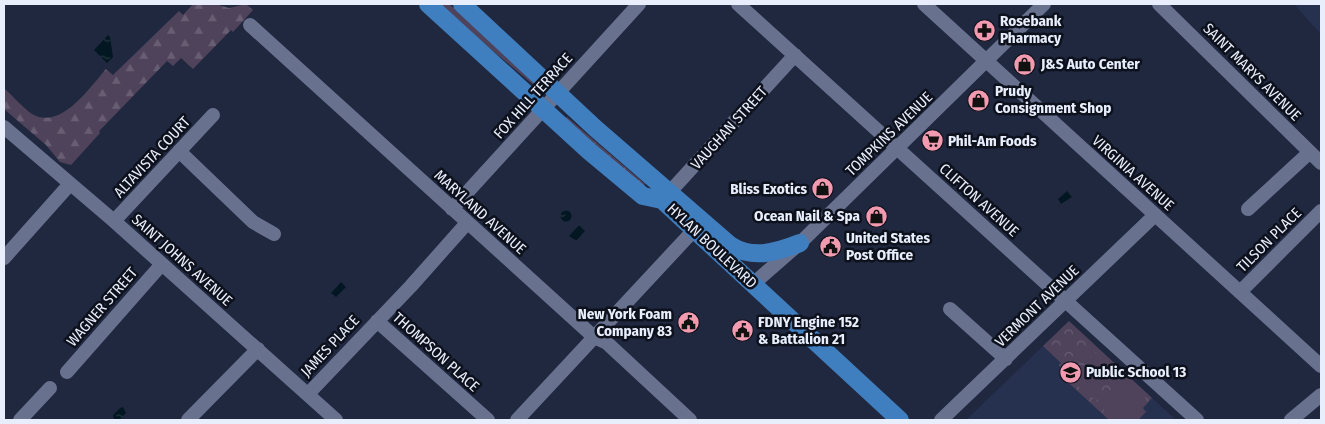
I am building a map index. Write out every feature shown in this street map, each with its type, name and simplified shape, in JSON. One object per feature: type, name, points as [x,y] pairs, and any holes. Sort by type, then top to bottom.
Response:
[{"type":"main road","name":"HYLAN BOULEVARD","points":[[428,4],[589,152],[643,196],[665,197]]},
{"type":"main road","name":"HYLAN BOULEVARD","points":[[462,4],[665,197],[694,230],[900,420]]},
{"type":"main road","points":[[665,197],[693,211],[736,249],[757,254],[775,253],[800,243]]},
{"type":"street","name":"FOX HILL TERRACE","points":[[452,209],[639,4]]},
{"type":"street","name":"CLIFTON AVENUE","points":[[738,4],[1197,420]]},
{"type":"street","name":"VIRGINIA AVENUE","points":[[924,4],[1321,366]]},
{"type":"street","name":"TOMPKINS AVENUE","points":[[753,284],[800,243],[1044,4]]},
{"type":"street","name":"SAINT MARYS AVENUE","points":[[1159,4],[1321,163]]},
{"type":"street","name":"MARYLAND AVENUE","points":[[250,25],[467,223],[594,337],[607,343],[690,420]]},
{"type":"street","name":"VAUGHAN STREET","points":[[665,197],[795,55]]},
{"type":"street","name":"ALTAVISTA COURT","points":[[114,221],[213,115]]},
{"type":"street","name":"SAINT JOHNS AVENUE","points":[[4,127],[114,221],[336,420]]},
{"type":"street","points":[[179,152],[253,222],[274,234]]},
{"type":"street","points":[[1248,209],[1310,152]]},
{"type":"street","points":[[4,258],[70,184]]},
{"type":"street","name":"TILSON PLACE","points":[[1240,292],[1321,211]]},
{"type":"street","name":"VERMONT AVENUE","points":[[941,420],[1155,215]]},
{"type":"street","name":"THOMPSON PLACE","points":[[467,223],[411,286],[377,320],[488,420]]},
{"type":"street","points":[[518,420],[694,230]]},
{"type":"street","name":"WAGNER STREET","points":[[67,372],[162,264]]},
{"type":"street","points":[[950,309],[1006,359]]},
{"type":"street","name":"JAMES PLACE","points":[[308,394],[377,320]]},
{"type":"street","points":[[188,420],[258,349]]},
{"type":"street","points":[[20,420],[50,388]]},
{"type":"street","points":[[1291,420],[1321,395]]},
{"type":"shaded area","points":[[1294,4],[1321,4],[1321,34],[1309,21]]},
{"type":"shaded area","name":"Public School 13","points":[[1069,321],[1176,420],[966,420]]},
{"type":"green space","points":[[193,4],[215,4],[229,8],[246,4],[253,10],[233,32],[231,30],[193,69],[181,58],[173,66],[167,61],[99,131],[100,133],[71,165],[60,162],[46,145],[4,109],[4,88],[32,114],[43,118],[54,117],[64,112],[83,96],[106,69],[113,75],[179,11],[183,15]]},
{"type":"green space","points":[[437,4],[449,4],[537,84],[536,87]]},
{"type":"green space","points":[[567,117],[645,184],[643,186],[602,153],[565,118]]},
{"type":"green space","points":[[1069,321],[1152,398],[1143,408],[1146,412],[1138,420],[1109,420],[1059,374],[1063,370],[1059,365],[1061,363],[1043,346]]},
{"type":"green space","points":[[1091,351],[1101,355],[1114,367],[1121,382],[1134,383],[1135,388],[1146,398],[1135,409],[1136,413],[1131,414],[1125,420],[1115,420],[1109,415],[1104,415],[1103,401],[1093,398],[1085,392],[1072,375],[1070,366],[1072,359],[1079,353]],"holes":[[[1090,356],[1102,363],[1115,379],[1116,384],[1104,396],[1096,394],[1076,375],[1076,368],[1080,360]]]},
{"type":"water","points":[[108,35],[110,37],[113,57],[107,63],[94,50]]},
{"type":"water","points":[[1067,191],[1072,197],[1061,204],[1058,199]]},
{"type":"water","points":[[564,211],[568,211],[571,216],[570,220],[564,221],[561,218],[561,214]]},
{"type":"water","points":[[579,225],[585,231],[576,241],[569,236]]},
{"type":"water","points":[[341,282],[346,287],[336,297],[331,293]]},
{"type":"water","points":[[123,407],[126,413],[119,420],[114,419],[113,415]]},
{"type":"place","name":"Rosebank Pharmacy","points":[[984,30]]},
{"type":"place","name":"J&S Auto Center","points":[[1025,64]]},
{"type":"place","name":"Prudy Consignment Shop","points":[[979,100]]},
{"type":"place","name":"Phil-Am Foods","points":[[932,141]]},
{"type":"place","name":"Bliss Exotics","points":[[823,189]]},
{"type":"place","name":"Ocean Nail & Spa","points":[[876,216]]},
{"type":"place","name":"United States Post Office","points":[[830,247]]},
{"type":"place","name":"New York Foam Company 83","points":[[688,323]]},
{"type":"place","name":"FDNY Engine 152 & Battalion 21","points":[[742,331]]},
{"type":"place","name":"Public School 13","points":[[1070,372]]}]
